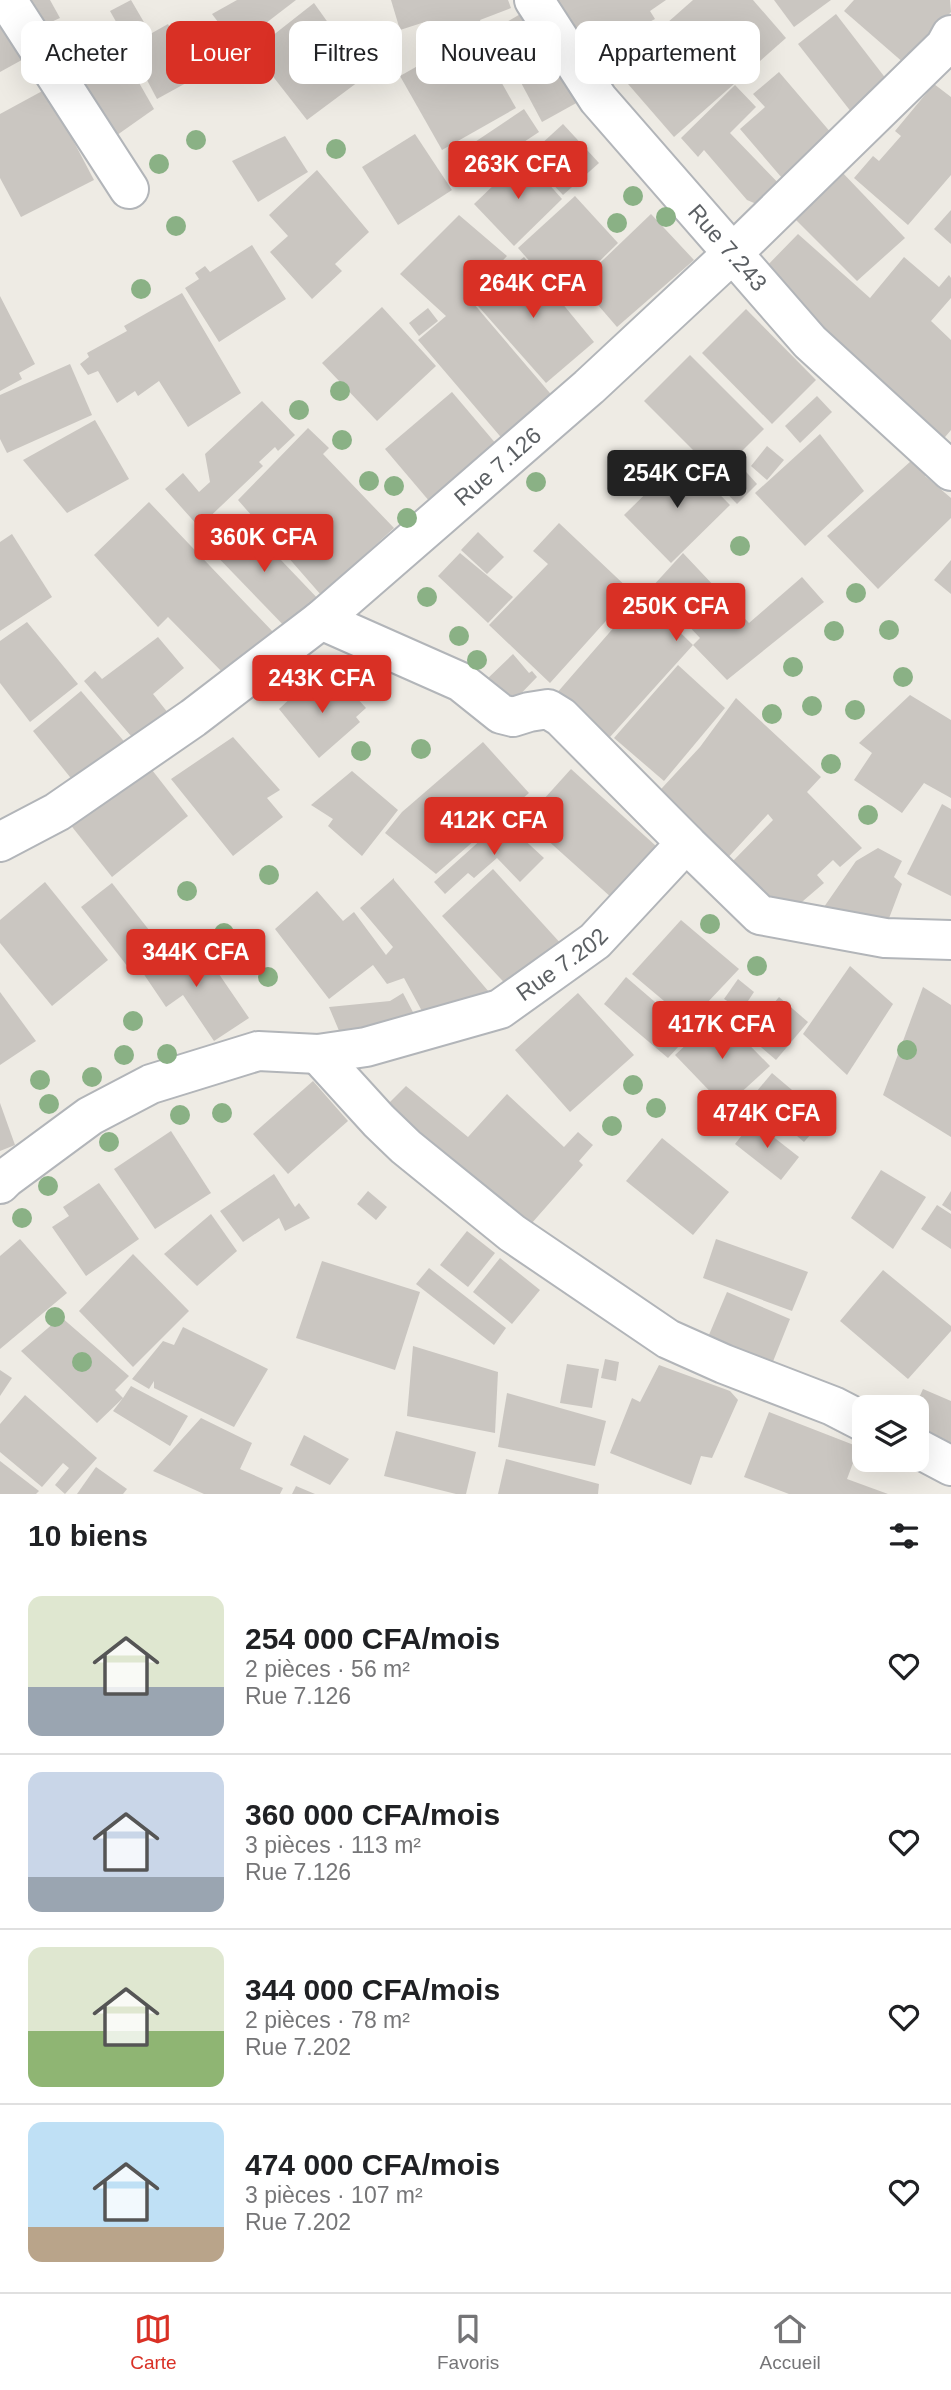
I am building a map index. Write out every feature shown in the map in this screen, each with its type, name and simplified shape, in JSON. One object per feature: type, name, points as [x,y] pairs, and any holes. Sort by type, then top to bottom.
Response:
[{"type":"street","points":[[7,0],[128,189]]},
{"type":"street","name":"Rue 7.243","points":[[534,0],[598,99],[810,342],[951,471]]},
{"type":"street","name":"Rue 7.126","points":[[0,842],[57,812],[193,718],[321,621],[589,387],[734,252],[949,44]]},
{"type":"street","points":[[321,621],[461,682],[501,714],[513,717],[548,709],[561,717],[760,915],[885,938],[951,940]]},
{"type":"street","name":"Rue 7.202","points":[[0,1184],[90,1116],[150,1084],[258,1051],[318,1054],[366,1047],[500,1009],[595,942],[686,843]]},
{"type":"street","points":[[318,1054],[397,1138],[512,1233],[668,1339],[852,1416]]},
{"type":"street","points":[[929,1454],[951,1466]]},
{"type":"building","points":[[26,0],[50,0],[60,18],[53,21],[37,21]]},
{"type":"building","points":[[131,0],[143,21],[116,21],[110,11]]},
{"type":"building","points":[[237,0],[296,0],[269,21],[217,21],[212,14]]},
{"type":"building","points":[[391,0],[508,0],[511,8],[480,21],[416,21],[416,25],[402,29],[402,21],[397,21]]},
{"type":"building","points":[[556,0],[666,0],[650,11],[655,19],[651,21],[575,21],[575,39]]},
{"type":"building","points":[[693,0],[753,0],[786,38],[760,61],[760,21],[669,21]]},
{"type":"building","points":[[774,0],[831,0],[794,27]]},
{"type":"building","points":[[854,0],[950,0],[951,12],[905,64],[844,11]]},
{"type":"building","points":[[314,3],[327,21],[291,21]]},
{"type":"building","points":[[529,9],[536,21],[508,21]]},
{"type":"building","points":[[836,14],[890,84],[852,113],[798,44]]},
{"type":"building","points":[[10,21],[21,41],[21,60],[0,72],[0,27]]},
{"type":"building","points":[[289,23],[289,84],[355,84],[307,120],[275,79],[275,34]]},
{"type":"building","points":[[166,25],[166,84],[184,84],[157,99],[149,84],[152,84],[152,33]]},
{"type":"building","points":[[416,67],[416,84],[502,84],[516,108],[442,150],[402,80],[402,75]]},
{"type":"building","points":[[561,67],[580,101],[542,122],[522,84],[561,84]]},
{"type":"building","points":[[779,72],[838,141],[788,185],[740,129],[765,107],[753,94]]},
{"type":"building","points":[[76,84],[140,84],[154,109],[110,140]]},
{"type":"building","points":[[628,84],[734,84],[674,137]]},
{"type":"building","points":[[934,84],[951,97],[951,175],[908,225],[854,178],[873,156],[879,161],[901,136],[895,131]]},
{"type":"building","points":[[735,85],[756,107],[730,133],[785,190],[766,208],[747,200],[704,150],[698,157],[681,138]]},
{"type":"building","points":[[46,89],[94,180],[21,217],[0,178],[0,114]]},
{"type":"building","points":[[524,109],[539,132],[463,182],[448,160]]},
{"type":"building","points":[[563,124],[599,163],[563,195],[527,157]]},
{"type":"building","points":[[415,134],[452,190],[398,225],[362,167]]},
{"type":"building","points":[[285,136],[308,172],[258,202],[232,161]]},
{"type":"building","points":[[524,156],[562,199],[514,246],[474,204]]},
{"type":"building","points":[[839,169],[905,238],[857,281],[790,214]]},
{"type":"building","points":[[317,170],[369,232],[335,264],[342,271],[312,299],[270,252],[288,236],[269,215]]},
{"type":"building","points":[[575,196],[618,243],[562,298],[518,248]]},
{"type":"building","points":[[951,210],[951,244],[934,229]]},
{"type":"building","points":[[651,214],[694,260],[617,327],[579,283]]},
{"type":"building","points":[[459,215],[507,256],[468,297],[555,399],[505,442],[418,340],[446,316],[400,274]]},
{"type":"building","points":[[798,234],[870,298],[904,257],[939,287],[949,275],[951,298],[931,321],[951,340],[951,430],[940,443],[762,271]]},
{"type":"building","points":[[252,245],[286,299],[219,342],[185,288],[199,279],[195,273],[205,266],[210,272]]},
{"type":"building","points":[[524,257],[594,342],[546,383],[471,298]]},
{"type":"building","points":[[182,293],[241,393],[188,427],[159,381],[138,396],[135,391],[117,403],[98,371],[88,375],[80,364],[89,357],[87,353],[127,331],[124,326]]},
{"type":"building","points":[[0,296],[35,364],[19,373],[22,379],[0,391]]},
{"type":"building","points":[[382,307],[436,366],[377,421],[322,363]]},
{"type":"building","points":[[428,308],[438,321],[419,336],[409,323]]},
{"type":"building","points":[[746,309],[816,380],[772,424],[702,353]]},
{"type":"building","points":[[690,355],[764,429],[718,475],[644,401]]},
{"type":"building","points":[[70,364],[92,415],[7,453],[0,439],[0,395]]},
{"type":"building","points":[[452,392],[497,445],[430,502],[385,449]]},
{"type":"building","points":[[817,396],[832,412],[800,443],[785,426]]},
{"type":"building","points":[[262,401],[295,435],[278,451],[275,447],[259,462],[263,466],[199,527],[165,489],[183,473],[199,492],[210,482],[205,454]]},
{"type":"building","points":[[95,420],[129,479],[67,513],[23,460]]},
{"type":"building","points":[[308,428],[329,448],[323,454],[394,528],[321,595],[238,500]]},
{"type":"building","points":[[820,434],[864,491],[805,546],[755,493]]},
{"type":"building","points":[[767,446],[784,460],[767,480],[751,466]]},
{"type":"building","points":[[920,453],[934,465],[925,476],[951,498],[951,518],[878,589],[827,536]]},
{"type":"building","points":[[683,457],[730,505],[671,563],[624,515]]},
{"type":"building","points":[[738,463],[757,484],[737,504],[717,483]]},
{"type":"building","points":[[149,502],[274,633],[228,678],[168,617],[158,627],[94,555]]},
{"type":"building","points":[[238,515],[322,603],[291,633],[206,545]]},
{"type":"building","points":[[559,523],[632,592],[550,683],[489,625],[548,564],[533,551]]},
{"type":"building","points":[[478,532],[504,557],[487,574],[461,550]]},
{"type":"building","points":[[12,534],[52,597],[0,631],[0,542]]},
{"type":"building","points":[[460,553],[513,597],[488,623],[438,576]]},
{"type":"building","points":[[683,553],[749,623],[802,577],[824,602],[727,680],[693,645],[700,638],[652,587]]},
{"type":"building","points":[[951,560],[951,594],[934,580]]},
{"type":"building","points":[[642,595],[693,645],[610,737],[556,694]]},
{"type":"building","points":[[27,622],[78,684],[30,722],[0,683],[0,641]]},
{"type":"building","points":[[158,637],[184,668],[153,694],[176,723],[143,750],[84,681],[95,671],[102,679]]},
{"type":"building","points":[[513,654],[529,673],[532,671],[537,677],[506,709],[486,680]]},
{"type":"building","points":[[678,665],[725,708],[664,781],[614,738]]},
{"type":"building","points":[[311,679],[355,696],[366,708],[356,717],[360,722],[319,758],[279,709]]},
{"type":"building","points":[[81,691],[128,746],[78,787],[33,731]]},
{"type":"building","points":[[910,695],[951,720],[951,798],[924,783],[902,813],[854,780],[872,753],[859,743]]},
{"type":"building","points":[[736,698],[821,777],[807,792],[862,848],[840,867],[833,860],[817,875],[824,883],[789,913],[775,906],[731,863],[773,820],[768,814],[723,863],[650,801],[700,747]]},
{"type":"building","points":[[233,737],[280,790],[267,798],[283,817],[233,856],[171,779]]},
{"type":"building","points":[[483,742],[529,793],[436,874],[385,833],[402,812]]},
{"type":"building","points":[[145,761],[188,816],[112,877],[69,823]]},
{"type":"building","points":[[571,769],[667,856],[622,907],[525,820]]},
{"type":"building","points":[[352,771],[398,810],[362,856],[328,826],[333,819],[311,805]]},
{"type":"building","points":[[942,804],[951,809],[951,896],[907,874]]},
{"type":"building","points":[[503,820],[544,858],[520,882],[497,858],[474,878],[468,873],[445,894],[434,882]]},
{"type":"building","points":[[878,848],[902,861],[894,877],[902,884],[888,921],[817,917],[856,861]]},
{"type":"building","points":[[493,869],[563,946],[513,992],[442,916]]},
{"type":"building","points":[[394,878],[489,992],[423,1013],[404,978],[387,984],[373,965],[329,999],[275,929],[317,891],[343,921],[354,912],[386,955],[393,947],[360,908]]},
{"type":"building","points":[[45,882],[108,960],[52,1006],[0,943],[0,920]]},
{"type":"building","points":[[112,883],[160,944],[128,967],[81,907]]},
{"type":"building","points":[[681,920],[739,969],[689,1022],[632,974]]},
{"type":"building","points":[[195,939],[249,1018],[214,1041],[183,995],[166,1007],[141,970],[160,955],[164,961]]},
{"type":"building","points":[[850,966],[893,1004],[847,1075],[803,1034]]},
{"type":"building","points":[[626,977],[691,1033],[668,1058],[604,1004]]},
{"type":"building","points":[[738,979],[754,992],[742,1010],[724,999]]},
{"type":"building","points":[[923,987],[951,1005],[951,1137],[883,1095]]},
{"type":"building","points":[[0,992],[36,1041],[0,1065]]},
{"type":"building","points":[[403,993],[414,1014],[400,1030],[340,1033],[329,1007],[390,1001]]},
{"type":"building","points":[[578,993],[634,1055],[570,1112],[515,1050]]},
{"type":"building","points":[[779,997],[808,1022],[776,1060],[747,1035]]},
{"type":"building","points":[[719,1014],[770,1066],[725,1107],[675,1055]]},
{"type":"building","points":[[772,1073],[825,1118],[804,1142],[752,1097]]},
{"type":"building","points":[[313,1081],[348,1121],[288,1174],[253,1134]]},
{"type":"building","points":[[406,1086],[468,1137],[507,1094],[564,1147],[578,1132],[593,1145],[579,1161],[583,1165],[524,1232],[382,1110]]},
{"type":"building","points":[[0,1103],[15,1145],[0,1151]]},
{"type":"building","points":[[753,1121],[799,1157],[781,1180],[735,1144]]},
{"type":"building","points":[[171,1131],[211,1193],[155,1229],[114,1169]]},
{"type":"building","points":[[662,1138],[729,1192],[693,1235],[626,1181]]},
{"type":"building","points":[[881,1170],[926,1197],[893,1249],[851,1218]]},
{"type":"building","points":[[274,1174],[295,1207],[299,1203],[310,1218],[285,1231],[279,1218],[243,1242],[220,1211]]},
{"type":"building","points":[[99,1183],[139,1239],[86,1276],[52,1227],[69,1216],[63,1207]]},
{"type":"building","points":[[368,1191],[387,1207],[376,1220],[357,1204]]},
{"type":"building","points":[[951,1191],[951,1211],[942,1205]]},
{"type":"building","points":[[937,1205],[951,1214],[951,1249],[921,1229]]},
{"type":"building","points":[[211,1214],[237,1251],[197,1286],[164,1254]]},
{"type":"building","points":[[467,1231],[495,1253],[468,1287],[440,1265]]},
{"type":"building","points":[[20,1239],[67,1293],[0,1349],[0,1256]]},
{"type":"building","points":[[716,1239],[808,1272],[792,1311],[703,1278]]},
{"type":"building","points":[[133,1254],[189,1311],[133,1367],[79,1311]]},
{"type":"building","points":[[500,1258],[540,1290],[512,1324],[473,1292]]},
{"type":"building","points":[[322,1261],[420,1292],[395,1370],[296,1338]]},
{"type":"building","points":[[429,1268],[506,1328],[494,1345],[416,1284]]},
{"type":"building","points":[[883,1270],[951,1326],[951,1331],[908,1379],[840,1321]]},
{"type":"building","points":[[727,1292],[790,1319],[770,1369],[706,1342]]},
{"type":"building","points":[[61,1317],[129,1376],[115,1390],[123,1398],[97,1423],[21,1351]]},
{"type":"building","points":[[183,1327],[268,1369],[234,1427],[154,1388],[154,1381],[149,1389],[132,1379],[163,1341],[174,1345]]},
{"type":"building","points":[[413,1346],[498,1372],[495,1433],[407,1416]]},
{"type":"building","points":[[605,1359],[619,1362],[616,1381],[601,1378]]},
{"type":"building","points":[[567,1364],[599,1369],[592,1408],[560,1403]]},
{"type":"building","points":[[659,1365],[730,1391],[738,1400],[712,1458],[701,1456],[691,1485],[610,1453],[632,1398],[640,1402]]},
{"type":"building","points":[[0,1370],[12,1378],[0,1396]]},
{"type":"building","points":[[131,1386],[188,1416],[170,1446],[113,1411]]},
{"type":"building","points":[[923,1389],[951,1401],[951,1453],[929,1444],[929,1395],[920,1395]]},
{"type":"building","points":[[507,1393],[606,1421],[595,1466],[498,1447]]},
{"type":"building","points":[[25,1395],[97,1458],[65,1494],[55,1485],[69,1468],[63,1463],[42,1487],[0,1452],[0,1424]]},
{"type":"building","points":[[769,1412],[852,1444],[852,1466],[847,1479],[888,1494],[789,1494],[744,1477]]},
{"type":"building","points":[[201,1418],[252,1443],[240,1469],[283,1488],[280,1494],[204,1494],[153,1471]]},
{"type":"building","points":[[396,1431],[476,1452],[466,1494],[456,1494],[384,1476]]},
{"type":"building","points":[[304,1435],[349,1459],[330,1485],[290,1465]]},
{"type":"building","points":[[506,1459],[599,1484],[598,1494],[498,1494]]},
{"type":"building","points":[[0,1461],[39,1491],[36,1494],[0,1494]]},
{"type":"building","points":[[96,1467],[127,1489],[123,1494],[77,1494]]},
{"type":"building","points":[[296,1486],[315,1494],[292,1494]]}]
